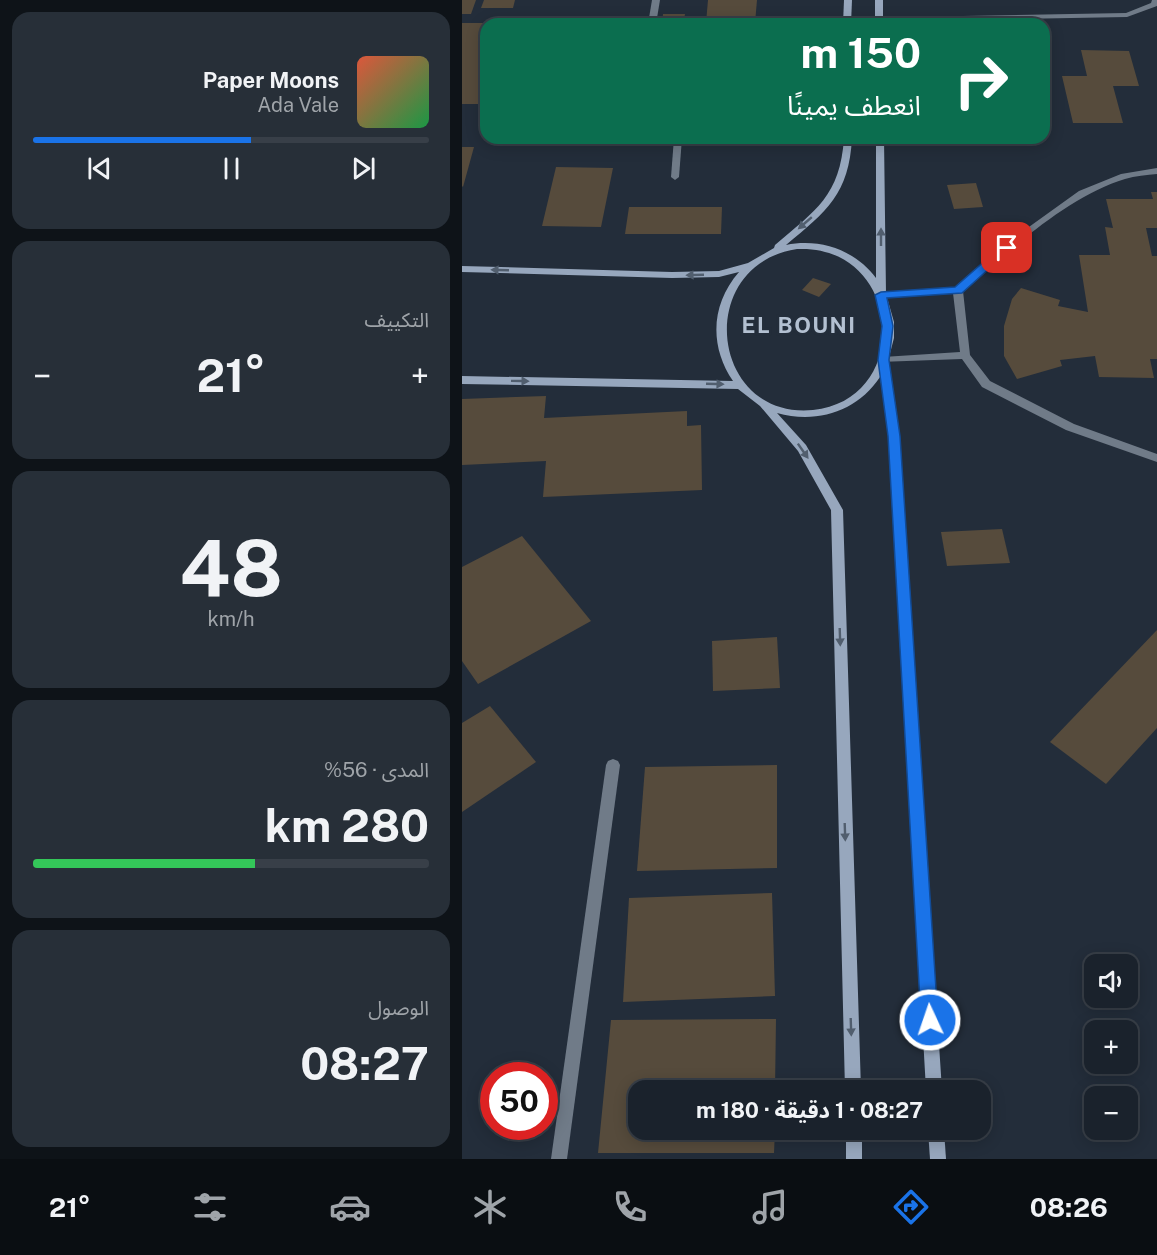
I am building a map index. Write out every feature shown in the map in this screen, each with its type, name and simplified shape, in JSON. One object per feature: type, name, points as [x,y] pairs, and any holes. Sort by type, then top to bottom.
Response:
[{"type":"main road","points":[[847,18],[848,0]]},
{"type":"main road","points":[[879,0],[879,18]]},
{"type":"main road","points":[[848,144],[848,163],[839,186],[822,209],[777,248],[752,265],[731,292],[722,320],[723,352],[740,385],[765,407],[802,448],[837,510],[853,1080]]},
{"type":"main road","points":[[880,144],[881,295],[888,326],[884,360],[894,436],[933,1080]]},
{"type":"main road","points":[[777,248],[825,245],[848,254],[865,270],[881,295]]},
{"type":"main road","points":[[462,269],[672,275],[719,274],[752,265]]},
{"type":"main road","points":[[765,407],[801,416],[836,411],[867,390],[884,360]]},
{"type":"main road","points":[[462,380],[740,385]]},
{"type":"main road","points":[[854,1140],[854,1159]]},
{"type":"main road","points":[[937,1140],[938,1159]]},
{"type":"street","points":[[653,18],[656,0]]},
{"type":"street","points":[[963,18],[1127,15],[1154,4],[1156,0]]},
{"type":"street","points":[[675,177],[678,144]]},
{"type":"street","points":[[881,295],[958,290],[1007,248],[1082,193],[1124,176],[1157,171]]},
{"type":"street","points":[[958,290],[965,355],[986,384],[1070,427],[1157,458]]},
{"type":"street","points":[[884,360],[965,355]]},
{"type":"street","points":[[559,1159],[613,765]]},
{"type":"building","points":[[462,0],[476,0],[471,14],[462,14]]},
{"type":"building","points":[[484,0],[515,0],[513,8],[481,8]]},
{"type":"building","points":[[708,0],[757,0],[755,18],[706,18]]},
{"type":"building","points":[[663,14],[685,14],[684,18],[663,18]]},
{"type":"building","points":[[462,23],[480,23],[480,104],[462,104]]},
{"type":"building","points":[[1081,50],[1129,51],[1139,86],[1113,86],[1123,123],[1073,123],[1062,76],[1087,76]]},
{"type":"building","points":[[703,144],[757,144],[757,146],[703,146]]},
{"type":"building","points":[[462,147],[474,147],[463,187],[462,186]]},
{"type":"building","points":[[556,167],[613,168],[601,227],[542,226]]},
{"type":"building","points":[[976,183],[983,207],[954,209],[947,185]]},
{"type":"building","points":[[1151,192],[1157,192],[1157,228],[1146,228],[1152,256],[1157,256],[1157,359],[1150,359],[1154,378],[1099,377],[1095,356],[1060,360],[1062,366],[1017,379],[1004,356],[1004,326],[1012,299],[1021,288],[1060,300],[1058,306],[1088,312],[1079,255],[1110,255],[1105,227],[1113,228],[1106,199],[1153,199]]},
{"type":"building","points":[[629,207],[722,207],[721,234],[625,234]]},
{"type":"building","points":[[813,278],[831,284],[819,297],[802,290]]},
{"type":"building","points":[[546,396],[544,418],[687,411],[687,426],[701,425],[702,490],[543,497],[546,461],[462,465],[462,399]]},
{"type":"building","points":[[1002,529],[1010,563],[947,566],[941,532]]},
{"type":"building","points":[[522,536],[591,621],[478,684],[462,661],[462,567]]},
{"type":"building","points":[[1157,630],[1157,728],[1106,784],[1050,742]]},
{"type":"building","points":[[777,637],[780,688],[713,691],[712,641]]},
{"type":"building","points":[[490,706],[536,762],[462,812],[462,723]]},
{"type":"building","points":[[777,765],[777,868],[637,871],[645,767]]},
{"type":"building","points":[[772,893],[775,996],[623,1002],[629,898]]},
{"type":"building","points":[[776,1019],[775,1080],[628,1080],[628,1140],[775,1140],[774,1153],[598,1153],[611,1020]]},
{"type":"district","name":"EL BOUNI","points":[[799,325]]},
{"type":"route","points":[[930,1020],[894,436],[884,360],[888,326],[881,295],[958,290],[1007,248]]}]
